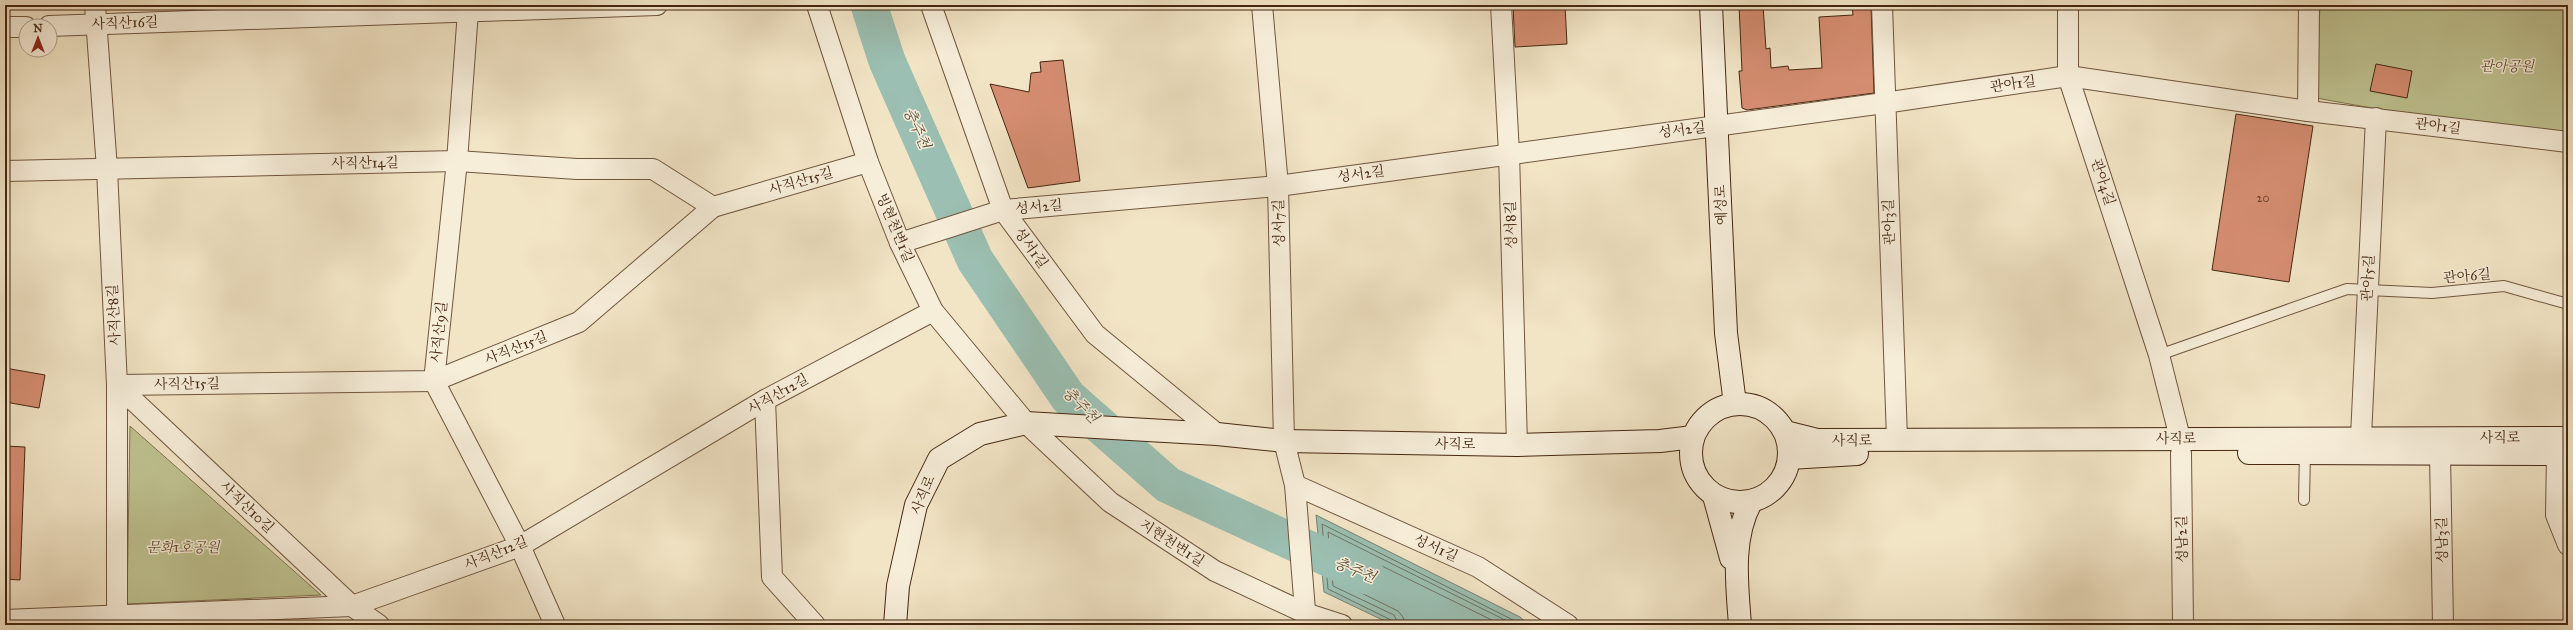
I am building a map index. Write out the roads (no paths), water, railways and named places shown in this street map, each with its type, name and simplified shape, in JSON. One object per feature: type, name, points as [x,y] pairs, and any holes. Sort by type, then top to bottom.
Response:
[{"type":"street","name":"사직산16길","points":[[58,24],[96,15],[387,10],[468,12],[657,5]]},
{"type":"street","name":"빙현천변1길","points":[[817,5],[868,162],[900,243],[933,311],[1026,424]]},
{"type":"street","name":"성서1길","points":[[931,5],[1003,210],[1095,334],[1217,434]]},
{"type":"street","name":"성서7길","points":[[1262,5],[1278,186],[1284,441],[1295,485],[1306,619]]},
{"type":"street","name":"성서8길","points":[[1502,5],[1509,153],[1517,445]]},
{"type":"street","name":"예성로","points":[[1711,5],[1718,126],[1726,333],[1734,404]]},
{"type":"street","name":"관아3길","points":[[1882,5],[1884,103],[1897,439]]},
{"type":"street","name":"관아4길","points":[[2068,5],[2068,76],[2159,355],[2181,446]]},
{"type":"street","points":[[2308,111],[2309,5]]},
{"type":"street","name":"사직산9길","points":[[468,12],[457,161],[434,381],[520,546],[555,625]]},
{"type":"street","name":"사직산8길","points":[[96,15],[107,169],[117,385],[117,620]]},
{"type":"street","points":[[5,28],[18,27]]},
{"type":"street","name":"관아1길","points":[[1718,126],[2068,76],[2308,111],[2568,142]]},
{"type":"street","name":"관아5길","points":[[2361,437],[2376,118]]},
{"type":"street","name":"성서2길","points":[[900,243],[1003,210],[1278,186],[1509,153],[1718,126]]},
{"type":"street","name":"사직산14길","points":[[5,171],[457,161],[577,169],[653,169],[713,207]]},
{"type":"street","name":"사직산15길","points":[[117,385],[434,381],[579,322],[713,207],[868,162]]},
{"type":"street","name":"사직산12길","points":[[5,620],[117,620],[352,606],[520,546],[765,400],[933,311]]},
{"type":"street","name":"사직산10길","points":[[117,385],[352,606],[379,625]]},
{"type":"street","points":[[765,400],[772,576],[815,625]]},
{"type":"street","points":[[1734,404],[1750,405],[1764,410],[1776,419],[1785,432],[1789,458],[1784,476],[1773,491],[1751,502],[1738,503],[1714,496],[1696,477],[1690,450],[1693,437],[1699,424],[1709,415],[1721,408],[1734,404]]},
{"type":"street","name":"사직로","points":[[896,625],[898,586],[916,505],[939,459],[980,434],[1026,424],[1217,434],[1284,441],[1517,445],[1660,441],[1693,437]]},
{"type":"street","name":"지현천변1길","points":[[1026,424],[1110,502],[1215,571],[1306,619],[1342,625]]},
{"type":"street","name":"사직로","points":[[1785,432],[1817,440],[1897,439],[2181,446],[2305,446],[2440,454],[2564,449]]},
{"type":"street","name":"사직로","points":[[2305,446],[2361,437],[2564,449]]},
{"type":"street","name":"사직로","points":[[1789,458],[1899,453],[2181,446]]},
{"type":"street","name":"성남2길","points":[[2181,446],[2183,625]]},
{"type":"street","points":[[2564,449],[2556,515],[2568,545]]},
{"type":"street","name":"성남3길","points":[[2440,454],[2443,625]]},
{"type":"street","name":"성서1길","points":[[1295,485],[1478,567],[1568,625]]},
{"type":"street","points":[[1714,496],[1723,522],[1736,582],[1740,625]]},
{"type":"street","points":[[1736,582],[1740,525],[1751,502]]},
{"type":"lane","name":"관아6길","points":[[2367,289],[2432,293],[2504,286],[2568,304]]},
{"type":"lane","points":[[2159,355],[2348,289],[2367,289]]},
{"type":"lane","points":[[2304,500],[2305,446]]},
{"type":"water","points":[[1316,515],[1520,617],[1529,625],[1393,625],[1324,592]]},
{"type":"waterway","name":"충주천","points":[[869,5],[887,61],[975,260],[1068,397],[1168,485],[1367,576]]},
{"type":"park label","name":"관아공원","points":[[2507,66]]},
{"type":"park label","name":"문화1호공원","points":[[183,547]]}]
